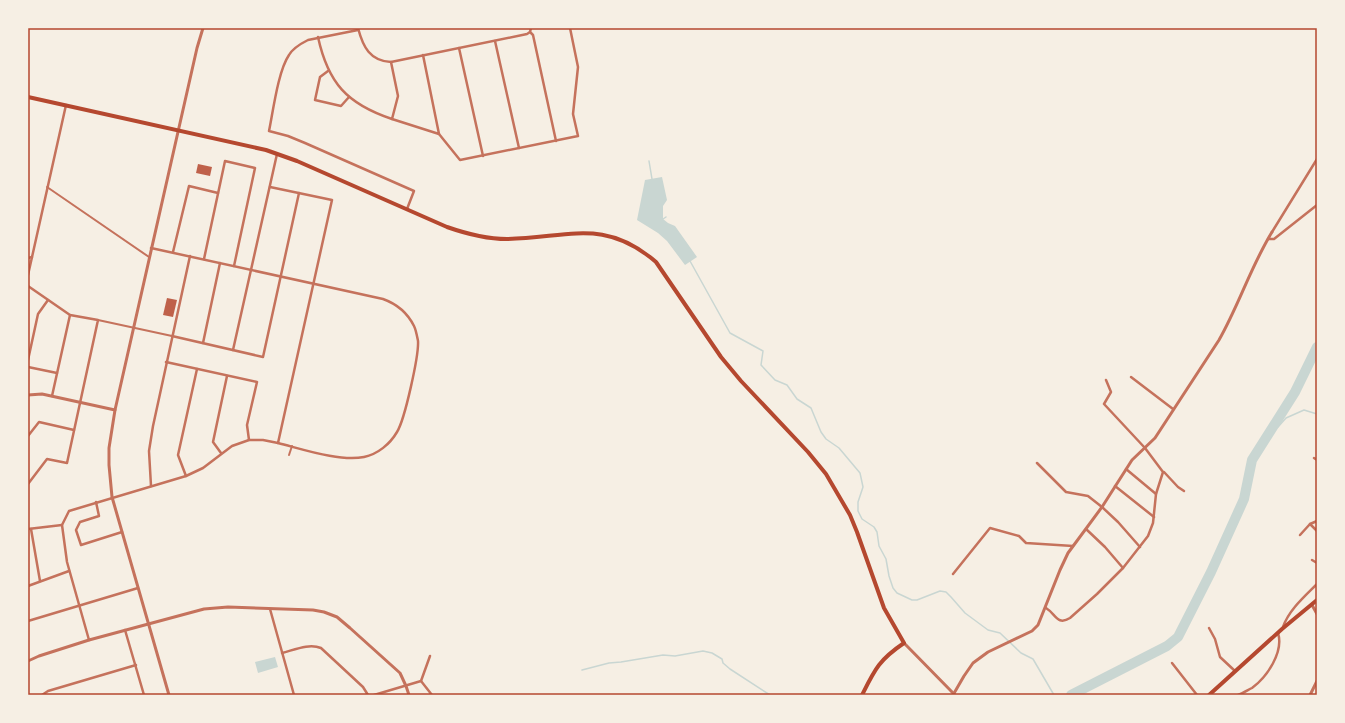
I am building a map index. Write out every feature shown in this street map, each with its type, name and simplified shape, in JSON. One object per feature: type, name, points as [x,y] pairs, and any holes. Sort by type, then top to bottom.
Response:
[{"type":"main road","points":[[28,97],[277,153],[310,166],[407,210],[465,233],[492,238],[508,239],[585,233],[608,235],[627,242],[651,258],[660,268],[721,357],[741,381],[808,452],[826,474],[850,515],[884,608],[904,643],[882,660],[876,668],[862,695]]},
{"type":"main road","points":[[1209,695],[1282,629],[1317,600]]},
{"type":"street","points":[[169,695],[112,497],[109,448],[115,410],[133,328],[197,48],[203,28]]},
{"type":"street","points":[[531,28],[530,32],[533,35],[556,141]]},
{"type":"street","points":[[423,55],[439,134],[460,160],[483,156],[578,136],[573,114],[578,67],[570,28]]},
{"type":"street","points":[[407,210],[414,191],[305,143],[288,136],[269,131],[282,70],[289,55],[301,43],[308,40],[358,29],[368,52],[383,62],[391,62],[527,34],[530,32]]},
{"type":"street","points":[[318,37],[321,53],[328,71],[348,97],[360,106],[374,113],[439,134]]},
{"type":"street","points":[[495,40],[519,148]]},
{"type":"street","points":[[459,48],[483,156]]},
{"type":"street","points":[[391,62],[398,96],[392,119]]},
{"type":"street","points":[[328,71],[320,77],[315,100],[341,106],[348,97]]},
{"type":"street","points":[[28,275],[66,106]]},
{"type":"street","points":[[233,350],[277,153]]},
{"type":"street","points":[[204,259],[225,161],[255,168],[234,266]]},
{"type":"street","points":[[904,643],[954,695],[973,663],[997,648],[1035,628],[1041,620],[1060,570],[1073,546],[1102,507],[1125,469],[1132,460],[1155,438],[1227,327],[1267,239],[1317,161]]},
{"type":"street","points":[[173,252],[189,186],[218,193]]},
{"type":"street","points":[[47,187],[149,257]]},
{"type":"street","points":[[270,187],[332,200],[278,442]]},
{"type":"street","points":[[28,286],[70,315],[172,336],[262,357],[299,193]]},
{"type":"street","points":[[1267,239],[1274,239],[1317,205]]},
{"type":"street","points":[[89,640],[69,571],[62,525],[69,511],[186,476],[202,468],[232,446],[249,440],[278,442],[350,458],[365,457],[379,451],[391,442],[398,432],[403,419],[417,352],[418,340],[414,326],[401,308],[383,299],[151,248]]},
{"type":"street","points":[[151,486],[149,451],[152,426],[190,256]]},
{"type":"street","points":[[28,258],[32,257]]},
{"type":"street","points":[[203,344],[220,263]]},
{"type":"street","points":[[28,360],[38,314],[48,300]]},
{"type":"street","points":[[52,396],[70,315]]},
{"type":"street","points":[[28,484],[47,459],[67,463],[98,320]]},
{"type":"street","points":[[166,362],[257,382],[247,425],[249,440]]},
{"type":"street","points":[[28,367],[57,373]]},
{"type":"street","points":[[186,476],[178,455],[197,369]]},
{"type":"street","points":[[221,453],[213,442],[227,376]]},
{"type":"street","points":[[1131,377],[1173,409]]},
{"type":"street","points":[[1106,380],[1111,392],[1104,404],[1145,448],[1164,472],[1178,487],[1184,491]]},
{"type":"street","points":[[28,395],[42,394],[115,410]]},
{"type":"street","points":[[28,436],[39,422],[74,430]]},
{"type":"street","points":[[290,455],[292,446]]},
{"type":"street","points":[[1037,463],[1066,492],[1088,496],[1102,507],[1118,522],[1140,547]]},
{"type":"street","points":[[1125,469],[1156,494]]},
{"type":"street","points":[[1046,608],[1051,611],[1057,619],[1065,621],[1097,594],[1123,568],[1148,536],[1154,517],[1156,494],[1164,472]]},
{"type":"street","points":[[1115,485],[1154,517]]},
{"type":"street","points":[[96,502],[99,516],[80,522],[76,530],[81,545],[122,532]]},
{"type":"street","points":[[1300,535],[1310,524],[1317,521]]},
{"type":"street","points":[[1310,524],[1317,531]]},
{"type":"street","points":[[40,581],[30,529],[62,525]]},
{"type":"street","points":[[953,574],[990,528],[1019,536],[1026,543],[1073,546]]},
{"type":"street","points":[[1086,529],[1105,547],[1123,568]]},
{"type":"street","points":[[1312,560],[1317,563]]},
{"type":"street","points":[[28,586],[69,571]]},
{"type":"street","points":[[1282,629],[1293,610],[1317,584]]},
{"type":"street","points":[[28,621],[138,588]]},
{"type":"street","points":[[1312,605],[1317,614]]},
{"type":"street","points":[[28,661],[89,640],[204,609],[228,607],[313,610],[337,617],[400,673],[409,695]]},
{"type":"street","points":[[270,609],[294,695]]},
{"type":"street","points":[[1209,628],[1215,638],[1220,657],[1235,671]]},
{"type":"street","points":[[126,630],[144,695]]},
{"type":"street","points":[[1238,695],[1253,687],[1267,672],[1277,651],[1279,640],[1278,633]]},
{"type":"street","points":[[282,653],[309,646],[316,646],[326,653],[363,687],[368,695]]},
{"type":"street","points":[[421,681],[430,656]]},
{"type":"street","points":[[1172,663],[1197,695]]},
{"type":"street","points":[[42,695],[48,691],[136,666]]},
{"type":"street","points":[[374,695],[421,681]]},
{"type":"street","points":[[421,681],[432,695]]},
{"type":"street","points":[[1310,695],[1317,681]]},
{"type":"shaded area","points":[[662,177],[667,200],[663,206],[663,219],[675,226],[697,257],[685,265],[667,241],[658,233],[637,220],[645,180]]},
{"type":"shaded area","points":[[275,657],[278,667],[258,673],[255,662]]},
{"type":"building","points":[[198,164],[212,167],[210,176],[196,173]]},
{"type":"building","points":[[167,298],[177,300],[173,317],[163,315]]},
{"type":"waterway","points":[[649,161],[652,179]]},
{"type":"waterway","points":[[690,261],[730,333],[763,351],[761,365],[775,380],[787,385],[797,399],[811,408],[821,432],[826,439],[839,448],[860,473],[863,487],[858,502],[858,511],[862,519],[874,527],[877,532],[879,546],[886,559],[893,588],[897,593],[912,600],[917,600],[940,591],[946,592],[965,613],[988,630],[1000,633],[1021,653],[1033,659],[1054,695]]},
{"type":"waterway","points":[[1071,695],[1167,646],[1178,637],[1211,572],[1244,499],[1252,460],[1295,392],[1317,347]]},
{"type":"waterway","points":[[1272,428],[1278,427],[1286,418],[1304,410],[1317,414]]},
{"type":"waterway","points":[[582,670],[609,663],[663,655],[675,656],[703,651],[712,653],[722,659],[723,663],[730,669],[770,695]]}]
